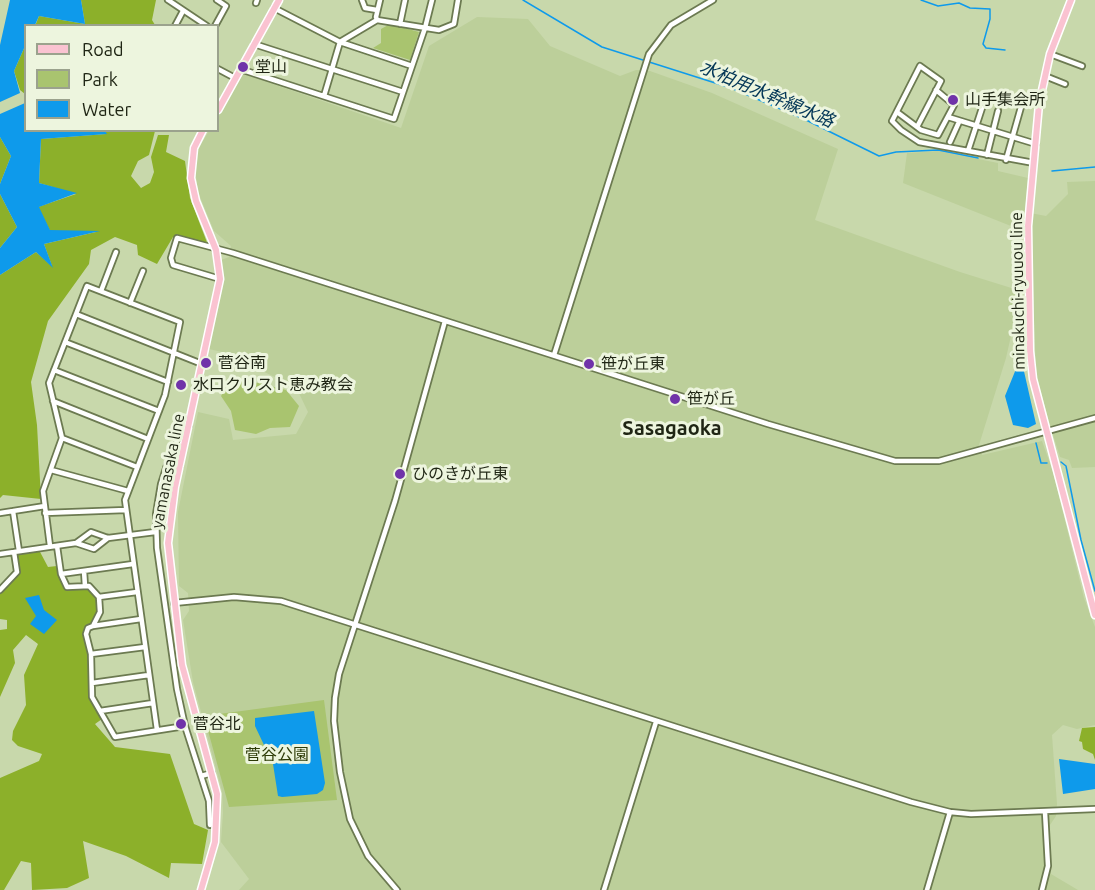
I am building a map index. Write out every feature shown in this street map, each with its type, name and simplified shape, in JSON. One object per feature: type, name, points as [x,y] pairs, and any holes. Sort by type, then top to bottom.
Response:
[{"type":"main road","points":[[219,105],[279,0]]},
{"type":"main road","name":"minakuchi-ryuuou line","points":[[1071,0],[1044,76],[1036,144],[1029,226],[1030,351],[1033,379],[1095,615]]},
{"type":"main road","name":"yamanasaka line","points":[[201,890],[215,842],[218,814],[212,773],[186,684],[173,604],[168,543],[171,506],[219,279],[216,250],[196,201],[191,178],[194,148],[202,132]]},
{"type":"street","points":[[168,0],[204,24]]},
{"type":"street","points":[[216,24],[226,6],[217,0]]},
{"type":"street","points":[[362,0],[365,8],[377,10]]},
{"type":"street","points":[[378,20],[377,10],[380,0]]},
{"type":"street","points":[[400,24],[405,0]]},
{"type":"street","points":[[240,69],[394,119],[425,28],[432,0]]},
{"type":"street","points":[[324,96],[340,42],[378,20],[439,30],[454,24],[459,0]]},
{"type":"street","points":[[554,355],[646,61],[659,38],[671,26],[713,0]]},
{"type":"street","points":[[274,8],[340,42],[412,66]]},
{"type":"street","points":[[176,24],[183,11]]},
{"type":"street","points":[[254,44],[403,92]]},
{"type":"street","points":[[1050,54],[1082,66]]},
{"type":"street","points":[[917,127],[941,81],[920,66],[892,121],[916,141],[1006,160],[1034,163]]},
{"type":"street","points":[[219,70],[235,78]]},
{"type":"street","points":[[1044,76],[1065,84]]},
{"type":"street","points":[[897,112],[917,127],[938,135],[954,105],[936,90]]},
{"type":"street","points":[[1006,160],[1021,107]]},
{"type":"street","points":[[968,151],[981,108]]},
{"type":"street","points":[[987,155],[998,111]]},
{"type":"street","points":[[948,117],[1036,144]]},
{"type":"street","points":[[950,142],[959,122]]},
{"type":"street","points":[[219,279],[173,265],[171,258],[177,238],[895,461],[939,461],[1095,418]]},
{"type":"street","points":[[101,291],[116,252]]},
{"type":"street","points":[[130,303],[143,272]]},
{"type":"street","points":[[50,546],[43,491],[62,438],[49,383],[87,286],[180,322],[168,382],[128,491],[126,510],[157,730]]},
{"type":"street","points":[[76,314],[202,364]]},
{"type":"street","points":[[397,890],[368,856],[350,819],[340,772],[334,721],[335,698],[339,674],[398,489],[445,321]]},
{"type":"street","points":[[65,342],[168,382]]},
{"type":"street","points":[[54,370],[159,411]]},
{"type":"street","points":[[53,401],[148,439]]},
{"type":"street","points":[[189,425],[184,424],[168,462],[158,495],[156,532],[177,689],[185,726],[209,801],[210,825]]},
{"type":"street","points":[[62,438],[137,467]]},
{"type":"street","points":[[168,462],[180,466]]},
{"type":"street","points":[[51,470],[128,491]]},
{"type":"street","points":[[0,513],[45,506]]},
{"type":"street","points":[[45,513],[126,510]]},
{"type":"street","points":[[0,590],[17,572],[13,511]]},
{"type":"street","points":[[0,554],[75,543],[91,532],[108,538],[156,532]]},
{"type":"street","points":[[75,543],[94,549],[108,538]]},
{"type":"street","points":[[57,546],[61,574],[69,588],[92,587],[99,597],[100,612],[93,626]]},
{"type":"street","points":[[61,574],[133,564]]},
{"type":"street","points":[[84,571],[85,586]]},
{"type":"street","points":[[99,597],[137,591]]},
{"type":"street","points":[[173,604],[227,597],[258,597],[281,601],[656,722],[950,812],[1045,812],[1095,809]]},
{"type":"street","points":[[141,619],[88,628],[86,634],[92,654],[92,697],[115,736],[185,726]]},
{"type":"street","points":[[92,654],[145,647]]},
{"type":"street","points":[[92,683],[149,675]]},
{"type":"street","points":[[100,711],[153,703]]},
{"type":"street","points":[[604,890],[656,722]]},
{"type":"street","points":[[201,776],[212,773]]},
{"type":"street","points":[[927,890],[950,812]]},
{"type":"street","points":[[1042,890],[1048,866],[1045,812]]},
{"type":"shaded area","points":[[477,17],[528,19],[550,46],[620,76],[636,70],[650,71],[712,93],[838,149],[815,220],[960,272],[1021,291],[1006,358],[979,445],[982,455],[1042,441],[1053,472],[1084,598],[1095,627],[1095,725],[1077,729],[1063,725],[1052,735],[1057,804],[1056,816],[1050,825],[1051,874],[1078,890],[239,890],[249,879],[221,842],[222,791],[193,682],[183,620],[189,611],[188,593],[179,586],[178,512],[198,412],[229,419],[233,440],[296,434],[308,412],[296,387],[222,352],[209,349],[223,277],[221,260],[229,257],[231,246],[214,231],[198,192],[195,168],[198,149],[208,132],[219,132],[219,116],[241,73],[401,128],[429,46]]},
{"type":"shaded area","points":[[938,151],[998,163],[998,171],[1028,178],[1025,212],[1046,216],[1068,194],[1067,182],[1095,181],[1095,467],[1072,468],[1069,460],[1060,457],[1049,422],[1036,374],[1031,234],[903,183],[907,153]]},
{"type":"green space","points":[[81,0],[156,0],[152,20],[154,24],[85,24]]},
{"type":"green space","points":[[39,16],[85,24],[36,24]]},
{"type":"green space","points":[[390,24],[419,32],[410,60],[373,48],[381,43],[381,29]]},
{"type":"green space","points":[[24,48],[24,93],[20,90],[14,71]]},
{"type":"green space","points":[[105,132],[155,132],[149,155],[138,161],[131,176],[141,188],[150,183],[154,172],[151,157],[158,135],[169,135],[166,152],[185,161],[190,198],[208,245],[173,237],[157,264],[138,255],[137,245],[115,237],[91,250],[89,264],[48,321],[31,382],[37,425],[41,499],[3,495],[0,498],[0,275],[36,252],[52,266],[44,244],[96,232],[50,231],[38,207],[76,194],[39,183],[41,139],[106,134]]},
{"type":"green space","points":[[0,137],[11,156],[0,184]]},
{"type":"green space","points":[[0,194],[17,227],[0,248]]},
{"type":"green space","points":[[234,377],[286,390],[299,406],[290,427],[270,428],[256,434],[235,430],[231,411],[221,396]]},
{"type":"green space","points":[[39,550],[48,567],[57,566],[65,588],[87,588],[96,595],[98,612],[84,634],[89,653],[90,697],[102,719],[95,724],[115,747],[170,754],[194,824],[208,830],[202,864],[171,863],[169,878],[126,856],[83,841],[89,878],[67,888],[32,890],[31,863],[21,861],[4,890],[0,890],[0,778],[39,761],[42,754],[18,746],[12,740],[13,731],[26,705],[24,675],[38,644],[26,635],[13,650],[15,663],[0,697],[0,630],[7,629],[7,620],[0,619],[0,592],[17,576],[18,553]]},
{"type":"green space","name":"菅谷公園","points":[[324,700],[337,800],[229,807],[204,716]]},
{"type":"green space","points":[[1095,727],[1095,760],[1093,754],[1083,749],[1082,742],[1079,741],[1082,728]]},
{"type":"water","points":[[10,0],[81,0],[85,24],[39,16],[35,24],[24,24],[24,48],[14,71],[20,93],[0,102],[0,45]]},
{"type":"water","points":[[24,103],[24,132],[106,132],[107,134],[41,139],[39,183],[77,193],[39,207],[50,230],[100,231],[44,244],[53,268],[36,252],[0,275],[0,248],[17,227],[0,194],[0,184],[11,156],[0,137],[0,114]]},
{"type":"water","points":[[1023,367],[1036,424],[1028,428],[1013,425],[1005,396],[1016,369]]},
{"type":"water","points":[[39,595],[44,610],[57,620],[44,634],[30,624],[36,616],[25,598]]},
{"type":"water","points":[[314,711],[325,783],[323,790],[317,794],[278,796],[273,764],[255,726],[255,718]]},
{"type":"water","points":[[1059,759],[1095,764],[1095,789],[1063,794]]},
{"type":"waterway","name":"水柏用水幹線水路","points":[[523,0],[602,47],[731,88],[804,119],[879,156],[896,152],[938,150],[978,158]]},
{"type":"waterway","points":[[921,0],[938,6],[959,3],[970,8],[990,9],[990,19],[983,44],[986,48],[1005,50]]},
{"type":"waterway","name":"水柏用水幹線水路","points":[[1052,171],[1095,167]]},
{"type":"waterway","points":[[1036,443],[1041,463],[1047,463]]},
{"type":"waterway","points":[[1061,462],[1066,466],[1081,540],[1095,591]]},
{"type":"place","name":"堂山","points":[[243,67]]},
{"type":"place","name":"山手集会所","points":[[953,100]]},
{"type":"place","name":"菅谷南","points":[[206,363]]},
{"type":"place","name":"笹が丘東","points":[[589,364]]},
{"type":"place","name":"水口クリスト恵み教会","points":[[181,385]]},
{"type":"place","name":"笹が丘","points":[[675,399]]},
{"type":"place","name":"ひのきが丘東","points":[[400,474]]},
{"type":"place","name":"菅谷北","points":[[181,724]]},
{"type":"district","name":"Sasagaoka","points":[[672,428]]}]
